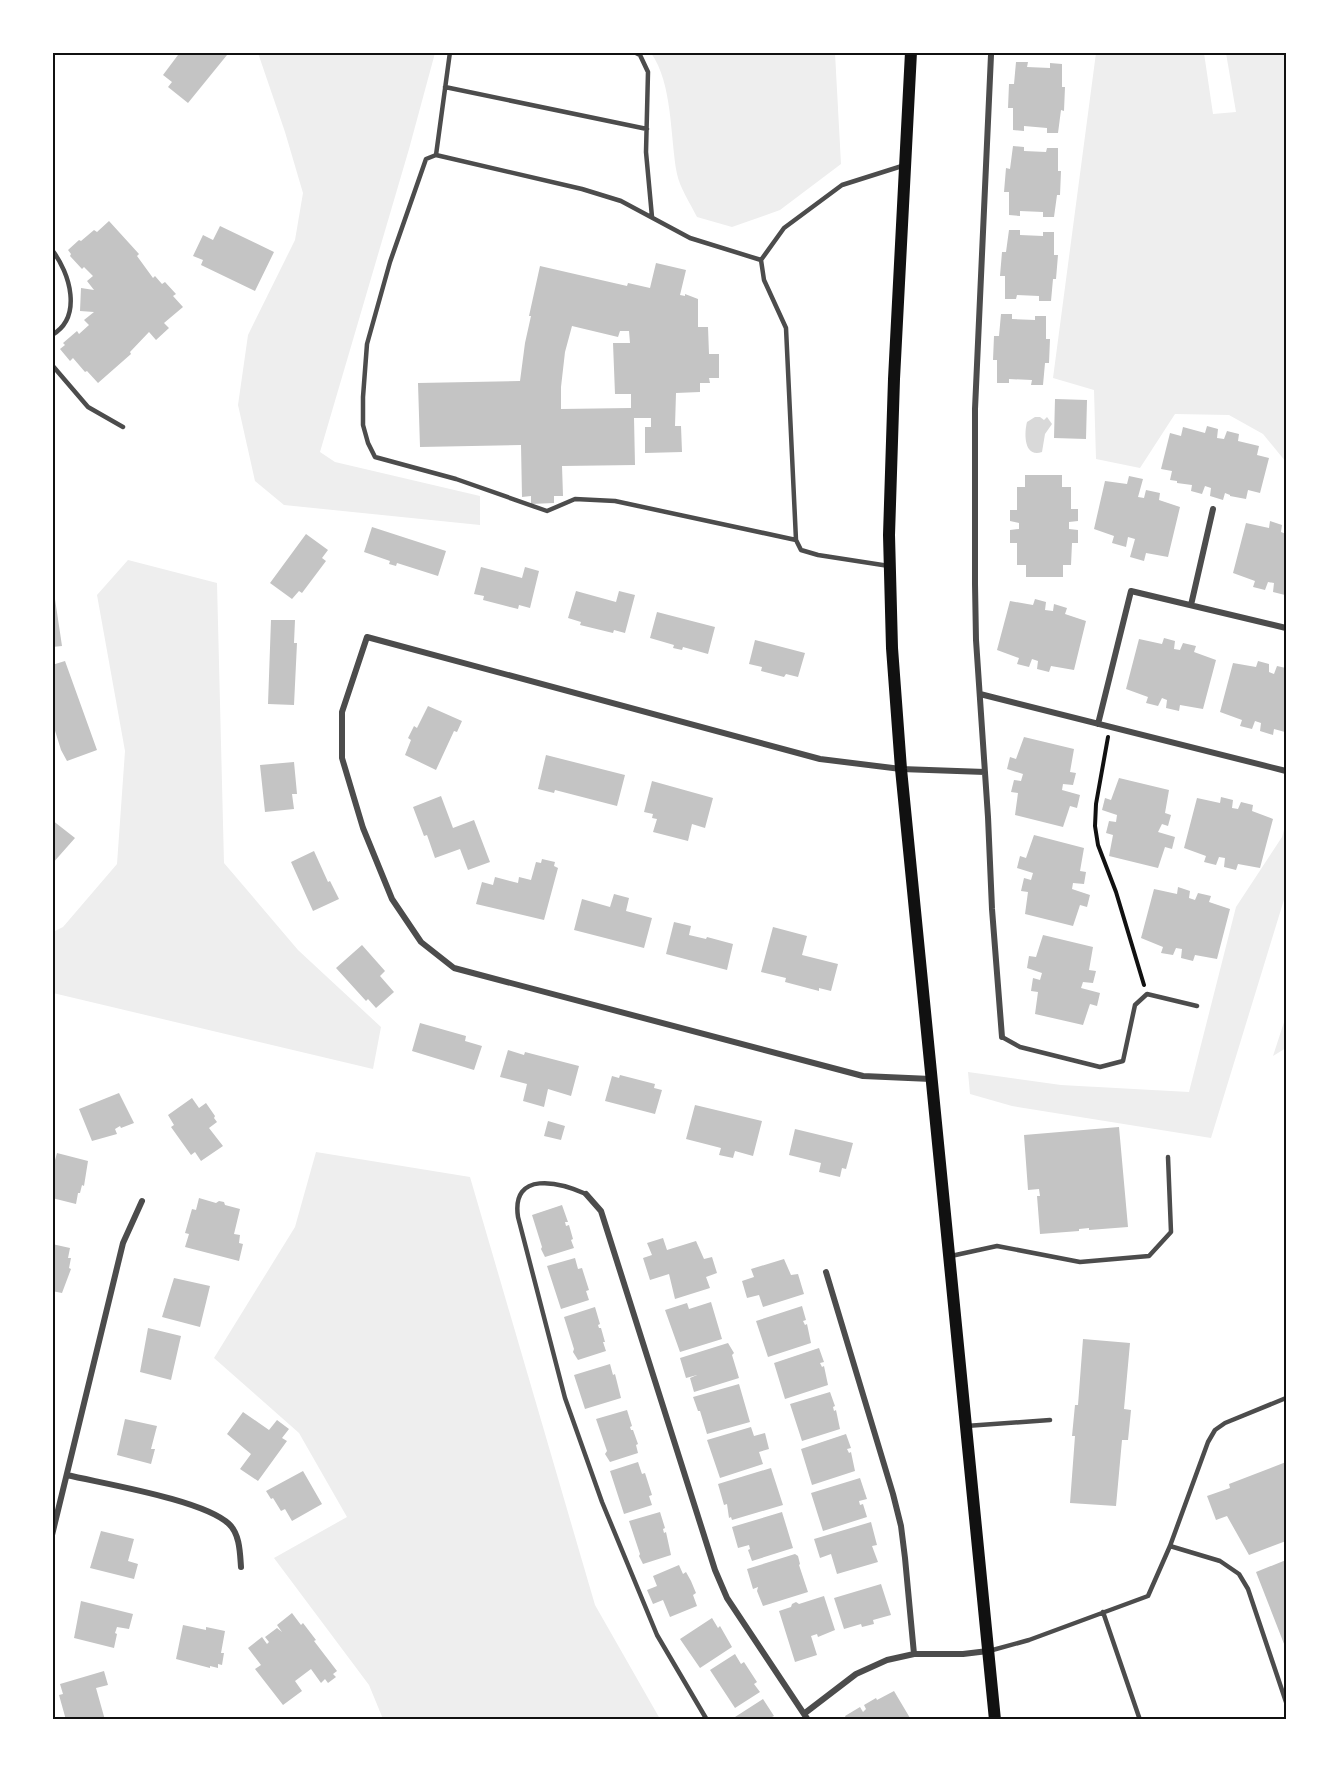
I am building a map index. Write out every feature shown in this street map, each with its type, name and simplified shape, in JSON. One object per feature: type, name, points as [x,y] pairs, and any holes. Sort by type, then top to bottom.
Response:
[{"type":"main road","points":[[911,52],[894,379],[889,566],[892,648],[901,769],[995,1719]]},
{"type":"street","points":[[991,55],[975,409],[976,640],[1002,1037]]},
{"type":"street","points":[[1191,605],[1213,509]]},
{"type":"street","points":[[1098,724],[1131,591],[1287,628]]},
{"type":"street","points":[[932,1079],[863,1076],[454,968],[421,942],[392,899],[363,828],[342,758],[342,712],[367,637],[820,759],[901,769],[985,772]]},
{"type":"street","points":[[980,694],[1286,771]]},
{"type":"street","points":[[586,1194],[601,1211],[715,1570],[728,1598],[806,1716],[856,1674],[887,1660],[914,1654],[963,1654],[989,1651]]},
{"type":"street","points":[[52,1535],[123,1243],[142,1201]]},
{"type":"street","points":[[826,1272],[901,1526],[914,1654]]},
{"type":"street","points":[[67,1475],[175,1500],[213,1512],[231,1525],[238,1541],[241,1567]]},
{"type":"lane","points":[[436,155],[450,52]]},
{"type":"lane","points":[[634,52],[640,55],[648,72],[646,152],[652,217]]},
{"type":"lane","points":[[445,87],[647,129]]},
{"type":"lane","points":[[761,260],[690,238],[621,201],[582,189],[436,155],[426,159],[390,262],[367,344],[363,426],[375,457],[456,479],[547,511],[575,499],[615,501],[796,540]]},
{"type":"lane","points":[[889,566],[801,550],[796,540],[786,328],[764,280],[761,260],[784,228],[842,185],[905,165]]},
{"type":"lane","points":[[52,250],[70,287],[69,318],[62,330],[52,335]]},
{"type":"lane","points":[[52,365],[88,407],[123,427]]},
{"type":"lane","points":[[1002,1037],[1020,1047],[1101,1067],[1123,1061],[1135,1005],[1147,994],[1197,1006]]},
{"type":"lane","points":[[948,1256],[997,1246],[1080,1262],[1149,1256],[1172,1232],[1168,1157]]},
{"type":"lane","points":[[586,1194],[566,1185],[536,1183],[526,1188],[521,1195],[517,1208],[519,1217],[565,1398],[602,1502],[657,1635],[707,1719]]},
{"type":"lane","points":[[989,1651],[1029,1640],[1148,1596],[1170,1546],[1208,1442],[1215,1430],[1225,1423],[1287,1398]]},
{"type":"lane","points":[[965,1426],[1050,1420]]},
{"type":"lane","points":[[1170,1546],[1220,1562],[1239,1574],[1248,1589],[1287,1702]]},
{"type":"lane","points":[[1103,1612],[1140,1719]]},
{"type":"path","points":[[1110,727],[1096,804],[1095,826],[1098,845],[1116,892],[1147,994]]},
{"type":"shaded area","points":[[258,53],[435,53],[320,452],[335,462],[480,496],[480,525],[284,505],[255,481],[238,405],[248,335],[295,240],[303,193]]},
{"type":"shaded area","points":[[651,53],[835,53],[841,164],[780,210],[732,227],[697,217],[678,179],[667,95],[658,66]]},
{"type":"shaded area","points":[[1096,53],[1204,53],[1213,114],[1236,112],[1226,53],[1286,53],[1286,462],[1263,434],[1229,415],[1175,414],[1140,468],[1096,459],[1094,390],[1053,378]]},
{"type":"shaded area","points":[[1035,417],[1044,420],[1047,417],[1052,424],[1045,434],[1042,452],[1036,453],[1029,448],[1026,438],[1027,422]]},
{"type":"shaded area","points":[[128,560],[217,583],[224,863],[298,950],[381,1027],[373,1069],[53,993],[53,932],[63,927],[117,864],[125,751],[97,595]]},
{"type":"shaded area","points":[[1286,822],[1286,893],[1211,1138],[1012,1106],[970,1094],[968,1072],[1061,1085],[1189,1092],[1236,907],[1282,837]]},
{"type":"shaded area","points":[[1286,1016],[1286,1048],[1273,1056]]},
{"type":"shaded area","points":[[316,1152],[470,1177],[595,1605],[660,1719],[383,1719],[369,1685],[274,1558],[347,1517],[299,1433],[214,1358],[295,1227]]},
{"type":"building","points":[[175,52],[224,52],[227,55],[188,103],[168,87],[172,82],[163,75],[178,55]]},
{"type":"building","points":[[1016,62],[1028,62],[1027,67],[1050,68],[1050,63],[1062,64],[1062,87],[1065,87],[1064,111],[1061,110],[1058,133],[1047,133],[1047,128],[1024,126],[1024,131],[1013,130],[1013,108],[1008,108],[1009,84],[1014,84]]},
{"type":"building","points":[[1013,146],[1024,147],[1024,151],[1046,152],[1047,148],[1058,148],[1058,171],[1061,171],[1060,195],[1057,195],[1054,217],[1043,217],[1043,212],[1020,211],[1020,216],[1009,215],[1009,192],[1004,192],[1006,168],[1010,169]]},
{"type":"building","points":[[109,221],[139,254],[137,256],[153,278],[155,276],[162,284],[165,282],[176,294],[173,296],[183,307],[164,323],[169,328],[156,340],[149,332],[130,352],[131,354],[98,383],[73,358],[70,361],[60,349],[65,345],[63,343],[77,331],[79,334],[89,325],[84,320],[94,312],[80,311],[81,288],[94,290],[87,281],[93,276],[84,267],[82,269],[70,256],[68,250],[94,230],[97,232]]},
{"type":"building","points":[[220,226],[274,252],[255,291],[201,265],[203,260],[193,256],[203,235],[213,240]]},
{"type":"building","points":[[1009,230],[1020,230],[1020,235],[1043,236],[1043,232],[1054,232],[1054,255],[1058,255],[1051,301],[1039,301],[1039,296],[1017,295],[1016,299],[1005,299],[1005,276],[1000,276],[1002,252],[1006,252]]},
{"type":"building","points":[[656,263],[686,270],[680,295],[685,296],[685,294],[698,299],[698,327],[708,327],[709,354],[719,354],[719,378],[709,378],[710,383],[700,383],[700,392],[676,393],[675,426],[681,426],[682,452],[645,453],[645,427],[651,427],[651,418],[634,418],[635,465],[562,466],[563,496],[554,496],[554,503],[531,504],[531,496],[522,497],[521,445],[420,447],[418,383],[520,381],[531,316],[529,316],[540,266],[627,286],[628,283],[650,288]],"holes":[[[572,326],[618,337],[620,331],[629,331],[630,343],[613,343],[615,394],[631,394],[631,408],[561,409],[565,352]]]},
{"type":"building","points":[[1001,314],[1012,314],[1012,319],[1035,320],[1035,316],[1046,316],[1046,339],[1050,339],[1049,363],[1045,363],[1043,385],[1031,385],[1032,380],[1009,379],[1009,383],[997,383],[997,360],[993,360],[994,336],[999,336]]},
{"type":"building","points":[[1055,399],[1087,400],[1086,439],[1054,438]]},
{"type":"building","points":[[1207,426],[1218,429],[1217,438],[1224,439],[1227,431],[1239,434],[1238,441],[1259,446],[1257,455],[1269,458],[1260,493],[1248,490],[1246,499],[1225,493],[1223,500],[1210,496],[1211,488],[1205,486],[1202,494],[1191,491],[1192,485],[1170,480],[1172,471],[1161,469],[1170,433],[1181,436],[1183,427],[1205,433]]},
{"type":"building","points":[[1025,475],[1062,475],[1062,487],[1071,487],[1071,509],[1078,509],[1078,521],[1069,522],[1069,529],[1078,530],[1078,543],[1072,543],[1071,565],[1063,565],[1063,577],[1026,577],[1026,565],[1017,565],[1017,543],[1010,543],[1010,530],[1019,529],[1019,523],[1010,521],[1010,510],[1017,510],[1017,487],[1025,487]]},
{"type":"building","points":[[1129,476],[1143,479],[1138,497],[1144,498],[1146,490],[1160,493],[1159,500],[1180,507],[1168,557],[1146,553],[1144,561],[1130,557],[1135,539],[1128,537],[1126,547],[1112,543],[1114,536],[1094,529],[1105,481],[1127,484]]},
{"type":"building","points":[[1270,521],[1282,525],[1281,532],[1286,534],[1285,595],[1273,592],[1274,583],[1268,582],[1265,590],[1253,587],[1255,581],[1233,573],[1246,523],[1269,528]]},
{"type":"building","points":[[372,527],[446,551],[438,576],[397,563],[396,566],[389,564],[390,561],[364,552]]},
{"type":"building","points":[[306,534],[328,550],[322,558],[326,561],[302,593],[299,591],[292,599],[270,583]]},
{"type":"building","points":[[481,567],[522,578],[525,567],[539,571],[530,608],[519,605],[518,609],[483,600],[484,596],[474,594]]},
{"type":"building","points":[[52,579],[62,646],[52,647]]},
{"type":"building","points":[[576,591],[616,602],[619,591],[635,595],[625,633],[614,630],[613,633],[580,625],[581,622],[568,618]]},
{"type":"building","points":[[1035,599],[1046,602],[1045,610],[1053,611],[1054,604],[1067,608],[1065,614],[1086,621],[1074,670],[1051,666],[1049,672],[1037,669],[1038,661],[1032,659],[1029,667],[1017,664],[1019,658],[997,650],[1010,601],[1033,605]]},
{"type":"building","points":[[657,612],[715,627],[708,654],[683,647],[682,650],[673,648],[674,645],[650,638]]},
{"type":"building","points":[[271,620],[295,620],[294,643],[297,643],[294,705],[268,704]]},
{"type":"building","points":[[1164,638],[1175,641],[1174,649],[1180,650],[1183,643],[1196,646],[1194,652],[1216,660],[1203,709],[1180,705],[1179,711],[1166,708],[1167,700],[1162,698],[1158,706],[1146,703],[1148,697],[1126,689],[1139,639],[1162,644]]},
{"type":"building","points":[[755,640],[805,653],[798,677],[786,674],[784,677],[761,671],[762,667],[749,664]]},
{"type":"building","points":[[65,661],[97,750],[67,761],[52,721],[52,665]]},
{"type":"building","points":[[1258,661],[1269,664],[1269,672],[1274,674],[1277,666],[1286,668],[1285,732],[1274,729],[1273,735],[1260,731],[1261,723],[1255,721],[1252,729],[1240,726],[1242,720],[1220,712],[1233,663],[1256,667]]},
{"type":"building","points":[[428,706],[462,721],[457,732],[454,731],[436,770],[405,755],[411,740],[408,738],[414,726],[417,728]]},
{"type":"building","points":[[1024,737],[1074,749],[1070,772],[1076,773],[1073,785],[1063,784],[1062,790],[1080,795],[1077,808],[1070,806],[1063,827],[1015,815],[1018,793],[1011,792],[1014,780],[1021,781],[1023,774],[1007,769],[1010,757],[1016,759]]},
{"type":"building","points":[[546,755],[625,775],[617,806],[555,790],[554,793],[538,789]]},
{"type":"building","points":[[294,762],[297,794],[292,794],[294,809],[265,812],[260,765]]},
{"type":"building","points":[[1119,778],[1169,790],[1165,813],[1171,815],[1168,826],[1162,824],[1158,832],[1175,837],[1172,849],[1165,847],[1158,868],[1109,856],[1113,835],[1106,833],[1109,821],[1116,822],[1117,815],[1102,810],[1105,798],[1111,800]]},
{"type":"building","points":[[652,781],[713,798],[705,828],[692,824],[688,841],[653,832],[657,819],[652,818],[653,814],[644,812]]},
{"type":"building","points":[[441,796],[453,828],[474,820],[490,862],[468,870],[460,849],[435,858],[413,807]]},
{"type":"building","points":[[1221,797],[1233,800],[1232,808],[1238,809],[1241,802],[1253,805],[1252,811],[1273,819],[1260,868],[1238,864],[1236,870],[1224,867],[1225,858],[1219,857],[1216,865],[1204,862],[1206,856],[1184,848],[1197,798],[1220,803]]},
{"type":"building","points":[[52,820],[75,838],[52,864]]},
{"type":"building","points":[[1034,835],[1084,848],[1080,871],[1086,872],[1084,884],[1073,883],[1072,889],[1090,895],[1087,907],[1080,905],[1073,926],[1025,914],[1028,892],[1021,891],[1024,878],[1031,880],[1033,873],[1017,868],[1020,856],[1026,858]]},
{"type":"building","points":[[314,851],[328,882],[330,881],[339,899],[313,911],[291,862]]},
{"type":"building","points":[[542,859],[555,862],[554,866],[558,868],[544,920],[476,904],[482,882],[493,885],[495,877],[518,883],[519,877],[531,880],[536,862],[541,863]]},
{"type":"building","points":[[1178,887],[1190,891],[1189,898],[1195,900],[1198,893],[1211,896],[1209,902],[1230,909],[1217,959],[1195,955],[1193,961],[1181,958],[1182,949],[1176,948],[1173,955],[1161,953],[1163,947],[1141,938],[1154,889],[1177,894]]},
{"type":"building","points":[[614,894],[629,898],[626,911],[652,918],[644,948],[574,930],[582,899],[610,907]]},
{"type":"building","points":[[674,922],[691,926],[689,935],[733,944],[727,970],[666,954]]},
{"type":"building","points":[[773,927],[807,936],[802,955],[838,964],[831,991],[819,988],[819,991],[785,982],[786,978],[761,972]]},
{"type":"building","points":[[1043,935],[1093,947],[1089,970],[1096,971],[1093,983],[1083,982],[1081,988],[1100,993],[1097,1006],[1090,1004],[1083,1025],[1035,1014],[1038,992],[1031,991],[1033,978],[1040,980],[1042,973],[1027,968],[1029,956],[1036,957]]},
{"type":"building","points":[[362,945],[385,971],[380,976],[394,992],[376,1008],[368,999],[366,1001],[336,968]]},
{"type":"building","points":[[420,1023],[466,1036],[465,1041],[482,1046],[474,1070],[412,1051]]},
{"type":"building","points":[[508,1050],[579,1066],[571,1096],[548,1089],[544,1107],[523,1101],[527,1084],[500,1077]]},
{"type":"building","points":[[620,1075],[655,1084],[654,1088],[662,1090],[655,1114],[605,1101],[612,1076],[619,1078]]},
{"type":"building","points":[[119,1093],[134,1123],[115,1129],[117,1134],[92,1141],[79,1109]]},
{"type":"building","points":[[192,1098],[199,1108],[206,1103],[215,1116],[217,1122],[209,1128],[223,1146],[201,1161],[195,1152],[191,1155],[171,1127],[174,1125],[168,1115]]},
{"type":"building","points":[[695,1105],[762,1121],[753,1156],[735,1151],[733,1158],[719,1155],[721,1148],[686,1139]]},
{"type":"building","points":[[548,1121],[565,1126],[561,1140],[544,1136]]},
{"type":"building","points":[[1119,1127],[1128,1227],[1089,1230],[1089,1228],[1040,1234],[1037,1196],[1040,1196],[1039,1189],[1028,1190],[1024,1135]]},
{"type":"building","points":[[795,1129],[853,1143],[846,1169],[842,1168],[840,1177],[819,1172],[821,1163],[789,1155]]},
{"type":"building","points":[[57,1153],[88,1161],[84,1186],[82,1185],[78,1193],[76,1204],[52,1198],[52,1171]]},
{"type":"building","points":[[199,1198],[216,1203],[224,1202],[225,1205],[240,1209],[234,1234],[240,1235],[239,1243],[243,1244],[239,1261],[185,1247],[189,1234],[185,1233],[192,1209],[196,1210]]},
{"type":"building","points":[[562,1205],[574,1248],[545,1257],[532,1215]]},
{"type":"building","points":[[663,1238],[667,1250],[696,1241],[704,1259],[712,1257],[717,1273],[706,1277],[710,1288],[675,1299],[669,1274],[650,1280],[643,1258],[652,1255],[647,1243]]},
{"type":"building","points":[[52,1244],[70,1248],[68,1258],[71,1258],[69,1268],[71,1269],[62,1293],[52,1291]]},
{"type":"building","points":[[575,1258],[578,1269],[582,1268],[589,1290],[586,1291],[589,1300],[561,1309],[547,1266]]},
{"type":"building","points":[[784,1259],[791,1275],[798,1274],[804,1294],[763,1307],[759,1295],[747,1298],[742,1281],[754,1277],[751,1269]]},
{"type":"building","points":[[174,1278],[210,1286],[200,1327],[162,1317]]},
{"type":"building","points":[[711,1302],[722,1339],[680,1352],[665,1310],[687,1303],[689,1309]]},
{"type":"building","points":[[802,1306],[806,1320],[803,1321],[805,1325],[807,1324],[811,1343],[768,1357],[756,1321]]},
{"type":"building","points":[[595,1307],[606,1351],[578,1360],[573,1352],[564,1317]]},
{"type":"building","points":[[148,1328],[181,1336],[171,1380],[140,1372]]},
{"type":"building","points":[[1083,1339],[1130,1343],[1124,1409],[1131,1410],[1128,1440],[1122,1440],[1116,1506],[1070,1503],[1075,1436],[1072,1436],[1075,1405],[1078,1405]]},
{"type":"building","points":[[728,1343],[734,1353],[732,1355],[739,1378],[694,1392],[690,1378],[697,1375],[686,1378],[680,1358]]},
{"type":"building","points":[[819,1348],[824,1362],[820,1363],[822,1367],[824,1366],[828,1385],[785,1399],[774,1363]]},
{"type":"building","points":[[610,1364],[621,1398],[585,1409],[574,1375]]},
{"type":"building","points":[[739,1384],[750,1422],[707,1434],[693,1397]]},
{"type":"building","points":[[830,1392],[840,1429],[802,1441],[790,1404]]},
{"type":"building","points":[[627,1410],[632,1426],[630,1427],[638,1444],[636,1445],[638,1453],[610,1462],[605,1454],[607,1451],[596,1419]]},
{"type":"building","points":[[243,1412],[269,1430],[277,1420],[289,1429],[282,1438],[287,1441],[258,1481],[240,1469],[251,1454],[227,1434]]},
{"type":"building","points":[[125,1419],[157,1426],[151,1449],[155,1449],[151,1464],[117,1455]]},
{"type":"building","points":[[751,1427],[754,1436],[765,1433],[769,1449],[759,1452],[763,1464],[720,1478],[707,1440]]},
{"type":"building","points":[[846,1434],[851,1448],[847,1449],[849,1453],[851,1452],[855,1471],[812,1485],[801,1449]]},
{"type":"building","points":[[638,1462],[642,1474],[645,1473],[652,1495],[649,1496],[652,1505],[624,1514],[610,1471]]},
{"type":"building","points":[[1286,1462],[1286,1541],[1249,1555],[1227,1516],[1216,1520],[1207,1496],[1230,1488],[1229,1484]]},
{"type":"building","points":[[771,1468],[783,1505],[732,1520],[731,1517],[729,1518],[727,1504],[724,1505],[718,1484]]},
{"type":"building","points":[[303,1471],[322,1504],[292,1521],[285,1509],[281,1511],[266,1491]]},
{"type":"building","points":[[860,1478],[867,1499],[859,1501],[860,1505],[863,1504],[867,1517],[823,1531],[811,1493]]},
{"type":"building","points":[[660,1512],[671,1555],[643,1564],[629,1521]]},
{"type":"building","points":[[782,1512],[793,1548],[752,1561],[748,1550],[749,1545],[738,1548],[732,1527]]},
{"type":"building","points":[[871,1522],[877,1545],[872,1546],[878,1562],[837,1574],[831,1554],[820,1558],[814,1539]]},
{"type":"building","points":[[101,1531],[134,1539],[128,1561],[138,1564],[134,1579],[90,1568]]},
{"type":"building","points":[[795,1554],[798,1556],[808,1592],[763,1606],[757,1591],[758,1587],[753,1589],[747,1569]]},
{"type":"building","points":[[1286,1560],[1286,1649],[1256,1572]]},
{"type":"building","points":[[679,1565],[683,1574],[686,1572],[691,1581],[696,1593],[693,1595],[697,1606],[670,1617],[663,1600],[653,1604],[647,1590],[657,1586],[653,1576]]},
{"type":"building","points":[[881,1584],[891,1615],[873,1620],[874,1624],[862,1627],[861,1624],[844,1629],[834,1598]]},
{"type":"building","points":[[824,1596],[835,1630],[818,1637],[817,1634],[811,1636],[817,1655],[795,1662],[779,1611],[791,1607],[796,1602],[799,1604]]},
{"type":"building","points":[[81,1601],[133,1614],[129,1629],[117,1627],[114,1648],[74,1638]]},
{"type":"building","points":[[292,1613],[301,1625],[303,1623],[337,1671],[333,1674],[336,1677],[328,1683],[325,1679],[321,1683],[311,1669],[295,1681],[302,1691],[283,1705],[255,1669],[261,1665],[248,1648],[262,1637],[267,1644],[269,1642],[265,1637],[277,1628],[282,1632],[277,1625]]},
{"type":"building","points":[[712,1618],[718,1628],[720,1626],[732,1647],[700,1668],[680,1639]]},
{"type":"building","points":[[183,1625],[225,1631],[221,1653],[224,1653],[222,1665],[218,1664],[218,1668],[210,1666],[210,1668],[176,1659]]},
{"type":"building","points":[[735,1654],[741,1664],[744,1662],[757,1682],[754,1684],[760,1692],[735,1708],[710,1670]]},
{"type":"building","points":[[104,1671],[108,1685],[96,1688],[105,1720],[66,1720],[59,1695],[63,1694],[60,1684]]},
{"type":"building","points":[[894,1691],[910,1718],[907,1720],[847,1720],[845,1716],[860,1707],[863,1712],[866,1709],[864,1705]]},
{"type":"building","points":[[763,1699],[774,1716],[772,1717],[774,1720],[737,1720],[735,1717]]}]
